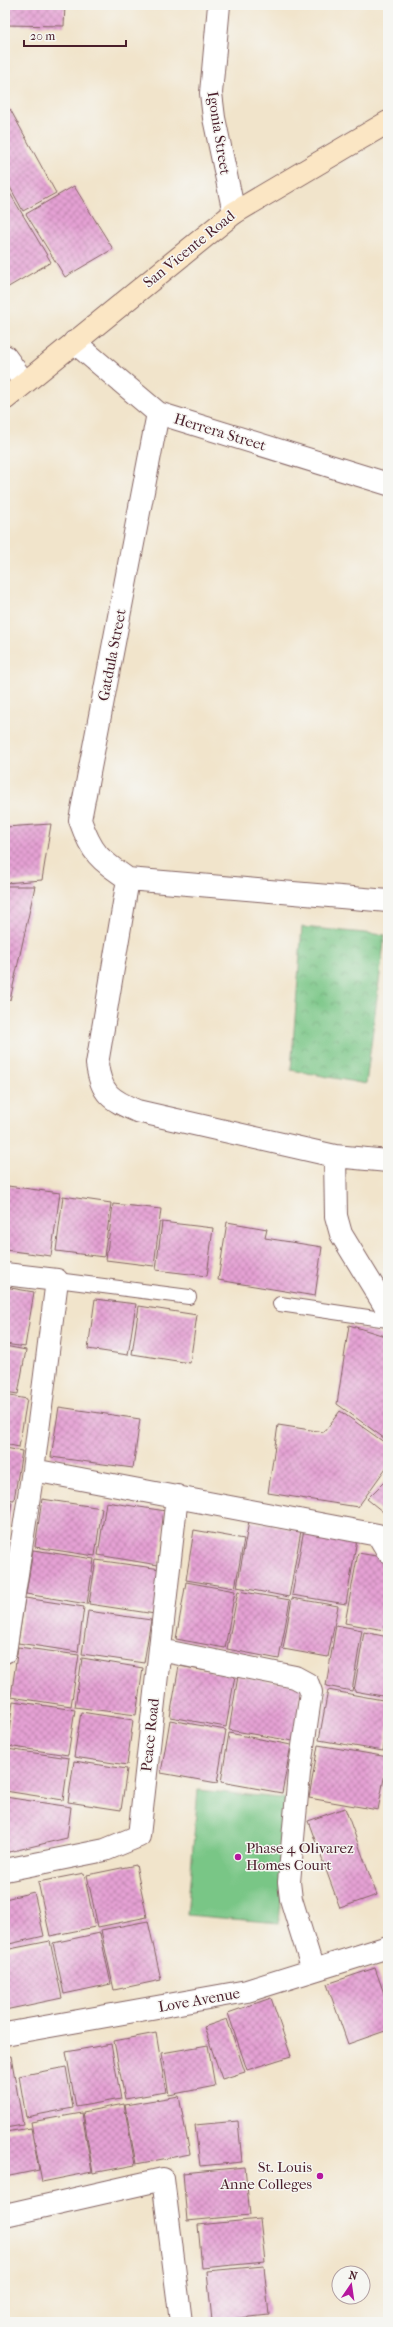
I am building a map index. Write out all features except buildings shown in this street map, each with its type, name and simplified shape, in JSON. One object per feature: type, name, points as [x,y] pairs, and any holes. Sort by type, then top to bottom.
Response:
[{"type":"main road","name":"San Vicente Road","points":[[5,399],[234,212],[388,122]]},
{"type":"street","name":"Igonia Street","points":[[219,5],[211,92],[214,118],[234,212]]},
{"type":"street","name":"Herrera Street","points":[[74,342],[158,413],[388,484]]},
{"type":"street","points":[[5,356],[24,382]]},
{"type":"street","name":"Gatdula Street","points":[[128,880],[102,862],[88,844],[80,820],[158,413]]},
{"type":"street","points":[[388,901],[128,880],[97,1064],[99,1080],[106,1093],[118,1103],[137,1111],[334,1156],[388,1161]]},
{"type":"street","points":[[334,1156],[336,1216],[341,1234],[388,1311]]},
{"type":"street","points":[[5,1274],[57,1280],[33,1470],[5,1652]]},
{"type":"street","points":[[33,1470],[378,1535],[388,1552]]},
{"type":"street","name":"Peace Road","points":[[5,1870],[105,1850],[139,1836],[177,1496]]},
{"type":"street","points":[[160,1650],[285,1674],[303,1680],[308,1684],[311,1692],[298,1788],[289,1882],[291,1899],[313,1970]]},
{"type":"street","name":"Love Avenue","points":[[5,2034],[247,1991],[388,1947]]},
{"type":"street","points":[[5,2215],[163,2179],[181,2322]]},
{"type":"lane","points":[[57,1280],[189,1297]]},
{"type":"lane","points":[[280,1304],[388,1320]]},
{"type":"green space","points":[[302,927],[385,935],[366,1084],[291,1070]]},
{"type":"green space","name":"Phase 4 Olivarez Homes Court","points":[[198,1790],[290,1799],[279,1923],[187,1915]]},
{"type":"place","name":"Phase 4 Olivarez Homes Court","points":[[238,1857]]},
{"type":"place","name":"St. Louis Anne Colleges","points":[[320,2176]]}]
